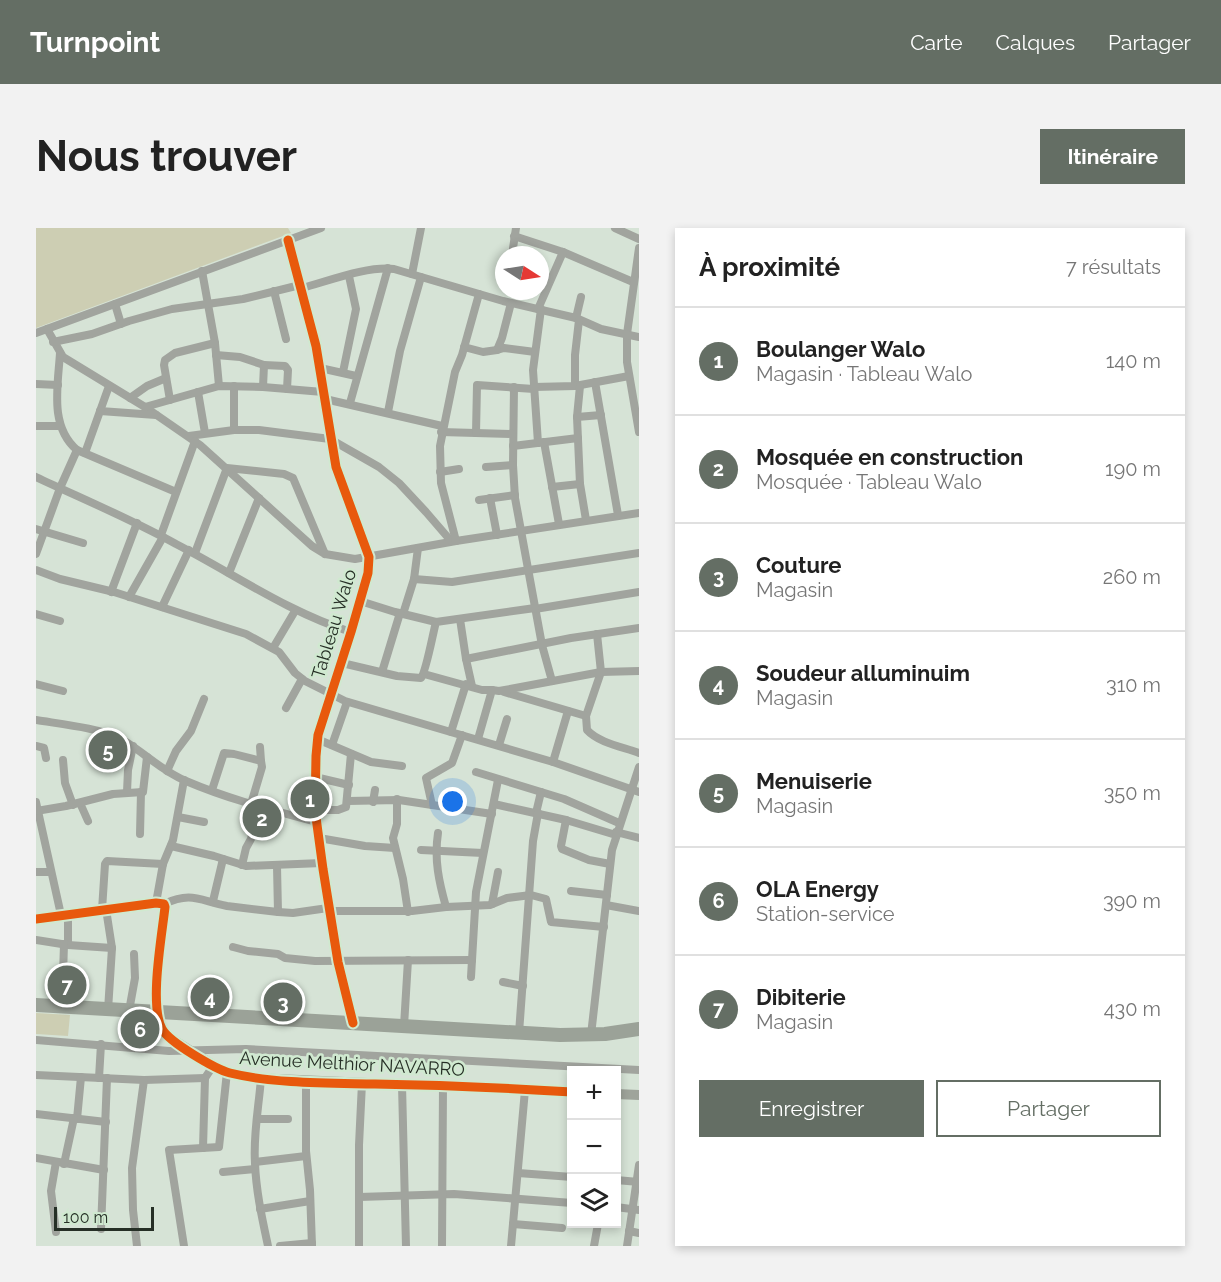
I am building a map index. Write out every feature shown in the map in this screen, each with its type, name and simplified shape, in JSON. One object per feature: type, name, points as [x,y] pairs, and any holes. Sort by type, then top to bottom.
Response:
[{"type":"highway","points":[[36,1005],[519,1033],[591,1035],[639,1029]]},
{"type":"street","points":[[293,228],[302,235]]},
{"type":"street","points":[[36,333],[321,228]]},
{"type":"street","points":[[412,274],[421,228]]},
{"type":"street","points":[[615,228],[639,239]]},
{"type":"street","points":[[515,232],[635,285]]},
{"type":"street","name":"Tableau Walo","points":[[288,240],[320,368],[330,439],[339,479],[369,557],[369,566],[360,601],[317,739],[315,777],[315,810],[329,909],[338,962],[353,1023]]},
{"type":"street","points":[[639,248],[627,334],[627,362],[639,432]]},
{"type":"street","points":[[559,524],[541,442],[534,388],[539,309],[563,252]]},
{"type":"street","points":[[350,404],[388,268]]},
{"type":"street","points":[[53,342],[172,309],[243,299],[388,268],[507,302],[577,319],[601,329],[639,337]]},
{"type":"street","points":[[202,271],[219,386]]},
{"type":"street","points":[[343,372],[356,309],[349,276]]},
{"type":"street","points":[[388,412],[400,351],[421,277]]},
{"type":"street","points":[[274,291],[286,339]]},
{"type":"street","points":[[454,541],[440,472],[442,429],[455,372],[479,294]]},
{"type":"street","points":[[581,297],[575,355],[580,484],[586,520]]},
{"type":"street","points":[[497,350],[502,339],[507,302]]},
{"type":"street","points":[[115,304],[121,324]]},
{"type":"street","points":[[47,329],[60,353],[70,363],[145,407],[192,439],[312,546],[325,554],[348,559],[369,557],[454,541],[639,513]]},
{"type":"street","points":[[170,400],[165,360],[175,353],[214,343]]},
{"type":"street","points":[[464,347],[483,352],[504,348],[535,352]]},
{"type":"street","points":[[60,353],[58,415],[64,436],[77,450],[177,492]]},
{"type":"street","points":[[216,355],[240,357],[264,365],[287,368],[286,389]]},
{"type":"street","points":[[263,387],[264,365]]},
{"type":"street","points":[[320,368],[356,376]]},
{"type":"street","points":[[476,433],[477,385],[534,388],[577,386],[629,376]]},
{"type":"street","points":[[130,398],[147,386],[166,378]]},
{"type":"street","points":[[595,382],[618,515]]},
{"type":"street","points":[[36,384],[58,385]]},
{"type":"street","points":[[86,453],[109,386]]},
{"type":"street","points":[[145,407],[219,386],[263,387],[324,395],[442,429],[513,434]]},
{"type":"street","points":[[234,386],[234,430]]},
{"type":"street","points":[[514,387],[515,495],[542,645],[552,681]]},
{"type":"street","points":[[198,392],[205,433]]},
{"type":"street","points":[[100,411],[157,415]]},
{"type":"street","points":[[578,417],[601,415]]},
{"type":"street","points":[[36,426],[60,426]]},
{"type":"street","points":[[129,597],[162,536],[192,439],[205,433],[259,430],[330,439],[379,467],[399,483],[454,541]]},
{"type":"street","points":[[513,446],[578,438]]},
{"type":"street","points":[[36,554],[40,530],[77,450]]},
{"type":"street","points":[[486,467],[513,465]]},
{"type":"street","points":[[162,607],[192,552],[226,468]]},
{"type":"street","points":[[226,468],[284,474],[294,478],[325,554]]},
{"type":"street","points":[[440,472],[459,469]]},
{"type":"street","points":[[36,477],[137,523],[295,611],[351,632]]},
{"type":"street","points":[[552,487],[580,484]]},
{"type":"street","points":[[479,500],[515,495]]},
{"type":"street","points":[[229,573],[259,498]]},
{"type":"street","points":[[490,498],[497,535]]},
{"type":"street","points":[[111,592],[137,523]]},
{"type":"street","points":[[40,530],[83,543]]},
{"type":"street","points":[[382,672],[414,579],[418,548]]},
{"type":"street","points":[[414,579],[452,582],[639,553]]},
{"type":"street","points":[[36,570],[246,634],[282,655],[302,679],[347,702],[499,745],[635,791]]},
{"type":"street","points":[[360,601],[436,622],[639,591]]},
{"type":"street","points":[[273,648],[295,611]]},
{"type":"street","points":[[36,614],[60,621]]},
{"type":"street","points":[[451,732],[469,685],[460,619]]},
{"type":"street","points":[[342,663],[382,672],[422,677],[436,622]]},
{"type":"street","points":[[466,659],[639,628]]},
{"type":"street","points":[[597,634],[602,672],[586,716],[586,726],[591,734],[639,753]]},
{"type":"street","points":[[496,691],[602,672],[639,671]]},
{"type":"street","points":[[424,674],[586,716]]},
{"type":"street","points":[[286,708],[302,679]]},
{"type":"street","points":[[36,684],[63,691]]},
{"type":"street","points":[[478,740],[496,691]]},
{"type":"street","points":[[167,771],[176,751],[191,731],[204,699]]},
{"type":"street","points":[[332,745],[347,702]]},
{"type":"street","points":[[553,762],[568,711]]},
{"type":"street","points":[[499,745],[507,719]]},
{"type":"street","points":[[36,720],[117,737],[184,780],[259,807],[317,822]]},
{"type":"street","points":[[432,805],[423,779],[452,763],[462,735]]},
{"type":"street","points":[[317,739],[375,764],[402,766]]},
{"type":"street","points":[[36,746],[44,748],[46,758]]},
{"type":"street","points":[[127,792],[128,770],[133,746]]},
{"type":"street","points":[[250,804],[262,767],[260,747]]},
{"type":"street","points":[[212,790],[224,753],[261,761]]},
{"type":"street","points":[[315,810],[346,807],[351,754]]},
{"type":"street","points":[[140,834],[141,792],[144,790],[147,757]]},
{"type":"street","points":[[63,760],[65,783],[88,821]]},
{"type":"street","points":[[591,1035],[610,864],[619,823],[635,791],[639,766]]},
{"type":"street","points":[[476,772],[572,802],[619,823]]},
{"type":"street","points":[[315,777],[349,784]]},
{"type":"street","points":[[160,903],[163,864],[171,846],[184,780]]},
{"type":"street","points":[[471,977],[474,906],[498,780]]},
{"type":"street","points":[[373,802],[375,790]]},
{"type":"street","points":[[37,811],[127,792],[141,792]]},
{"type":"street","points":[[519,1033],[526,927],[531,895],[533,841],[541,792]]},
{"type":"street","points":[[348,801],[373,802],[397,799],[492,814]]},
{"type":"street","points":[[397,799],[397,824],[393,838],[408,912]]},
{"type":"street","points":[[36,802],[51,872],[64,914],[66,944],[62,1007]]},
{"type":"street","points":[[494,804],[639,838]]},
{"type":"street","points":[[242,865],[246,849],[252,839],[259,807]]},
{"type":"street","points":[[178,817],[204,822]]},
{"type":"street","points":[[566,820],[562,849],[589,860],[610,864]]},
{"type":"street","points":[[438,833],[436,851],[438,877],[446,907]]},
{"type":"street","points":[[319,838],[365,846],[395,848]]},
{"type":"street","points":[[171,846],[242,865],[277,866],[322,863]]},
{"type":"street","points":[[421,850],[483,853]]},
{"type":"street","points":[[213,901],[223,859]]},
{"type":"street","points":[[108,1010],[111,948],[104,910],[105,864],[107,861],[163,864]]},
{"type":"street","points":[[277,866],[278,912]]},
{"type":"street","points":[[36,872],[51,872]]},
{"type":"street","points":[[492,904],[498,872]]},
{"type":"street","points":[[572,891],[607,895]]},
{"type":"street","points":[[36,919],[160,903],[180,897],[193,897],[230,906],[293,913],[329,909],[408,912],[492,904],[507,898],[531,895],[546,899],[551,922],[604,927]]},
{"type":"street","points":[[157,1012],[159,962],[165,907],[160,903]]},
{"type":"street","points":[[606,905],[639,910]]},
{"type":"street","points":[[36,940],[111,948]]},
{"type":"street","points":[[233,947],[278,954],[285,958],[338,962],[472,960]]},
{"type":"street","points":[[129,1011],[135,978],[134,954]]},
{"type":"street","points":[[404,1026],[408,960]]},
{"type":"street","points":[[503,982],[523,986]]},
{"type":"street","name":"Avenue Melthior NAVARRO","points":[[157,1012],[160,1025],[167,1036],[188,1051],[227,1072],[261,1078],[306,1081],[567,1092]]},
{"type":"street","points":[[36,1040],[188,1051],[246,1049],[639,1070]]},
{"type":"street","points":[[101,1044],[106,1122],[101,1229]]},
{"type":"street","points":[[203,1148],[205,1078],[213,1066]]},
{"type":"street","points":[[184,1246],[169,1150],[218,1148],[220,1146],[227,1072]]},
{"type":"street","points":[[36,1075],[144,1080],[205,1078]]},
{"type":"street","points":[[56,1232],[51,1191],[76,1119],[81,1077]]},
{"type":"street","points":[[261,1078],[255,1165],[260,1209],[268,1246]]},
{"type":"street","points":[[137,1246],[132,1168],[144,1080]]},
{"type":"street","points":[[280,1246],[312,1245],[306,1156],[306,1081]]},
{"type":"street","points":[[358,1246],[358,1145],[362,1083]]},
{"type":"street","points":[[402,1084],[406,1246]]},
{"type":"street","points":[[442,1246],[443,1086]]},
{"type":"street","points":[[511,1246],[525,1090]]},
{"type":"street","points":[[621,1094],[639,1095]]},
{"type":"street","points":[[36,1114],[106,1122]]},
{"type":"street","points":[[257,1119],[288,1119]]},
{"type":"street","points":[[223,1172],[306,1156]]},
{"type":"street","points":[[36,1158],[104,1170]]},
{"type":"street","points":[[627,1246],[636,1210],[639,1165]]},
{"type":"street","points":[[518,1173],[567,1177]]},
{"type":"street","points":[[621,1180],[638,1182]]},
{"type":"street","points":[[359,1197],[442,1194],[567,1203]]},
{"type":"street","points":[[260,1209],[310,1201]]},
{"type":"street","points":[[621,1208],[636,1210]]},
{"type":"street","points":[[513,1224],[562,1228]]},
{"type":"street","points":[[594,1246],[597,1228]]},
{"type":"street","points":[[629,1231],[639,1233]]},
{"type":"green space","points":[[36,228],[288,228],[291,233],[36,328]]},
{"type":"green space","points":[[36,1013],[70,1015],[68,1036],[36,1034]]},
{"type":"cycle path","points":[[288,240],[316,346],[336,467],[369,557],[368,573],[318,735],[316,756],[315,810],[323,869],[338,962],[353,1023]]},
{"type":"cycle path","points":[[36,919],[156,903],[164,904],[156,987],[158,1018],[162,1029],[173,1041],[193,1054],[230,1073],[247,1077],[302,1082],[567,1092]]},
{"type":"place","name":"Menuiserie","points":[[108,750]]},
{"type":"place","name":"Boulanger Walo","points":[[310,799]]},
{"type":"place","name":"Mosquée en construction","points":[[262,818]]},
{"type":"place","name":"Dibiterie","points":[[67,985]]},
{"type":"place","name":"Soudeur alluminuim","points":[[210,997]]},
{"type":"place","name":"Couture","points":[[283,1002]]},
{"type":"place","name":"OLA Energy","points":[[140,1029]]}]
